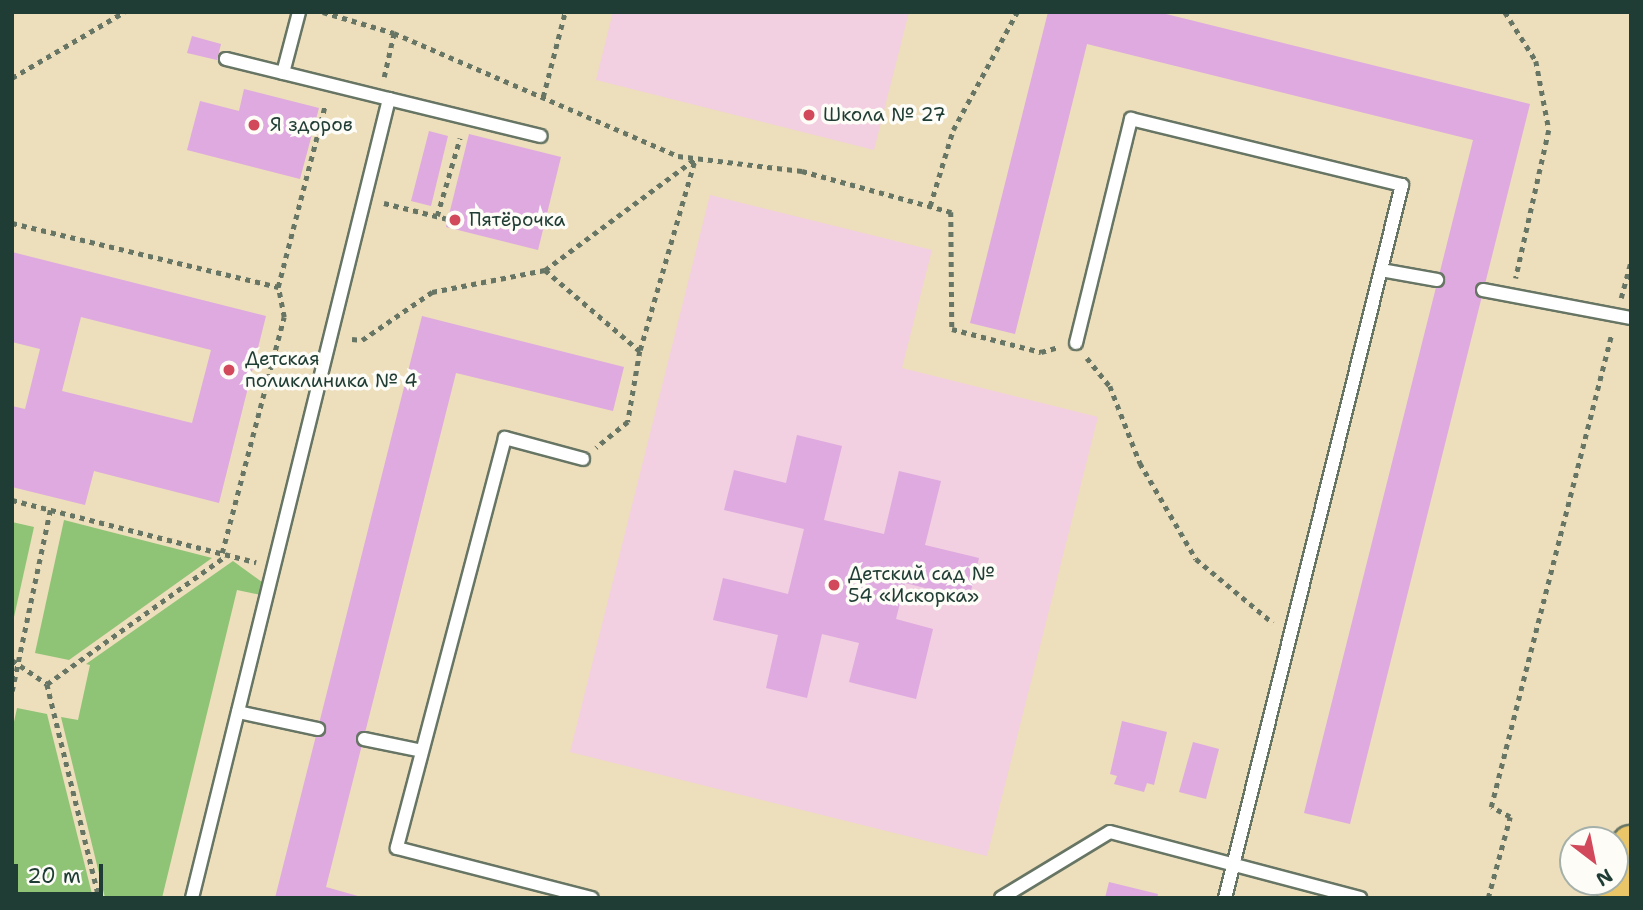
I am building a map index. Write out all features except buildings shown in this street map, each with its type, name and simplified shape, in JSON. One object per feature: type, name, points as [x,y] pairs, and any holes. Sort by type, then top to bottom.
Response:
[{"type":"main road","points":[[1617,898],[1631,845]]},
{"type":"lane","points":[[284,74],[299,12]]},
{"type":"lane","points":[[226,59],[541,136]]},
{"type":"lane","points":[[192,898],[365,198],[384,98]]},
{"type":"lane","points":[[1076,343],[1132,119],[1402,185],[1225,898]]},
{"type":"lane","points":[[1381,270],[1437,281]]},
{"type":"lane","points":[[1483,290],[1631,318]]},
{"type":"lane","points":[[583,459],[505,438],[397,848],[592,898]]},
{"type":"lane","points":[[238,712],[318,729]]},
{"type":"lane","points":[[364,739],[422,751]]},
{"type":"lane","points":[[1001,898],[1110,832],[1360,898]]},
{"type":"path","points":[[12,78],[124,12]]},
{"type":"path","points":[[323,12],[394,33],[695,159],[802,171],[951,212],[952,329],[1041,352],[1076,343],[1110,386],[1140,463],[1196,559],[1290,637]]},
{"type":"path","points":[[543,97],[565,12]]},
{"type":"path","points":[[930,206],[953,130],[1017,12]]},
{"type":"path","points":[[1505,12],[1536,61],[1549,130],[1513,295]]},
{"type":"path","points":[[384,98],[394,33]]},
{"type":"path","points":[[47,684],[225,554],[285,317],[278,287],[330,84]]},
{"type":"path","points":[[437,216],[457,138],[468,140]]},
{"type":"path","points":[[330,339],[362,340],[432,292],[545,270],[695,159]]},
{"type":"path","points":[[583,459],[628,422],[640,351],[695,159]]},
{"type":"path","points":[[365,198],[448,219]]},
{"type":"path","points":[[412,210],[414,202]]},
{"type":"path","points":[[12,223],[278,287]]},
{"type":"path","points":[[1488,898],[1510,817],[1491,807],[1631,260]]},
{"type":"path","points":[[545,270],[640,351]]},
{"type":"path","points":[[12,500],[274,567]]},
{"type":"path","points":[[12,691],[50,510]]},
{"type":"path","points":[[12,660],[17,666],[47,684],[99,898]]},
{"type":"shaded area","name":"Школа № 27","points":[[613,12],[909,12],[874,150],[596,80]]},
{"type":"shaded area","name":"Детский сад № 54 «Искорка»","points":[[710,195],[932,250],[902,368],[1098,417],[987,856],[570,752]]},
{"type":"green space","points":[[64,520],[212,558],[69,660],[35,653]]},
{"type":"green space","points":[[12,522],[34,527],[12,626]]},
{"type":"green space","points":[[233,561],[262,582],[261,595],[237,590],[162,898],[105,898],[61,717],[78,720],[90,665],[86,664]]},
{"type":"green space","points":[[17,708],[47,714],[93,898],[12,898],[12,731]]},
{"type":"place","name":"Школа № 27","points":[[809,115]]},
{"type":"place","name":"Я здоров","points":[[254,125]]},
{"type":"place","name":"Пятёрочка","points":[[455,220]]},
{"type":"place","name":"Детская поликлиника № 4","points":[[229,370]]},
{"type":"place","name":"Детский сад № 54 «Искорка»","points":[[834,585]]}]
